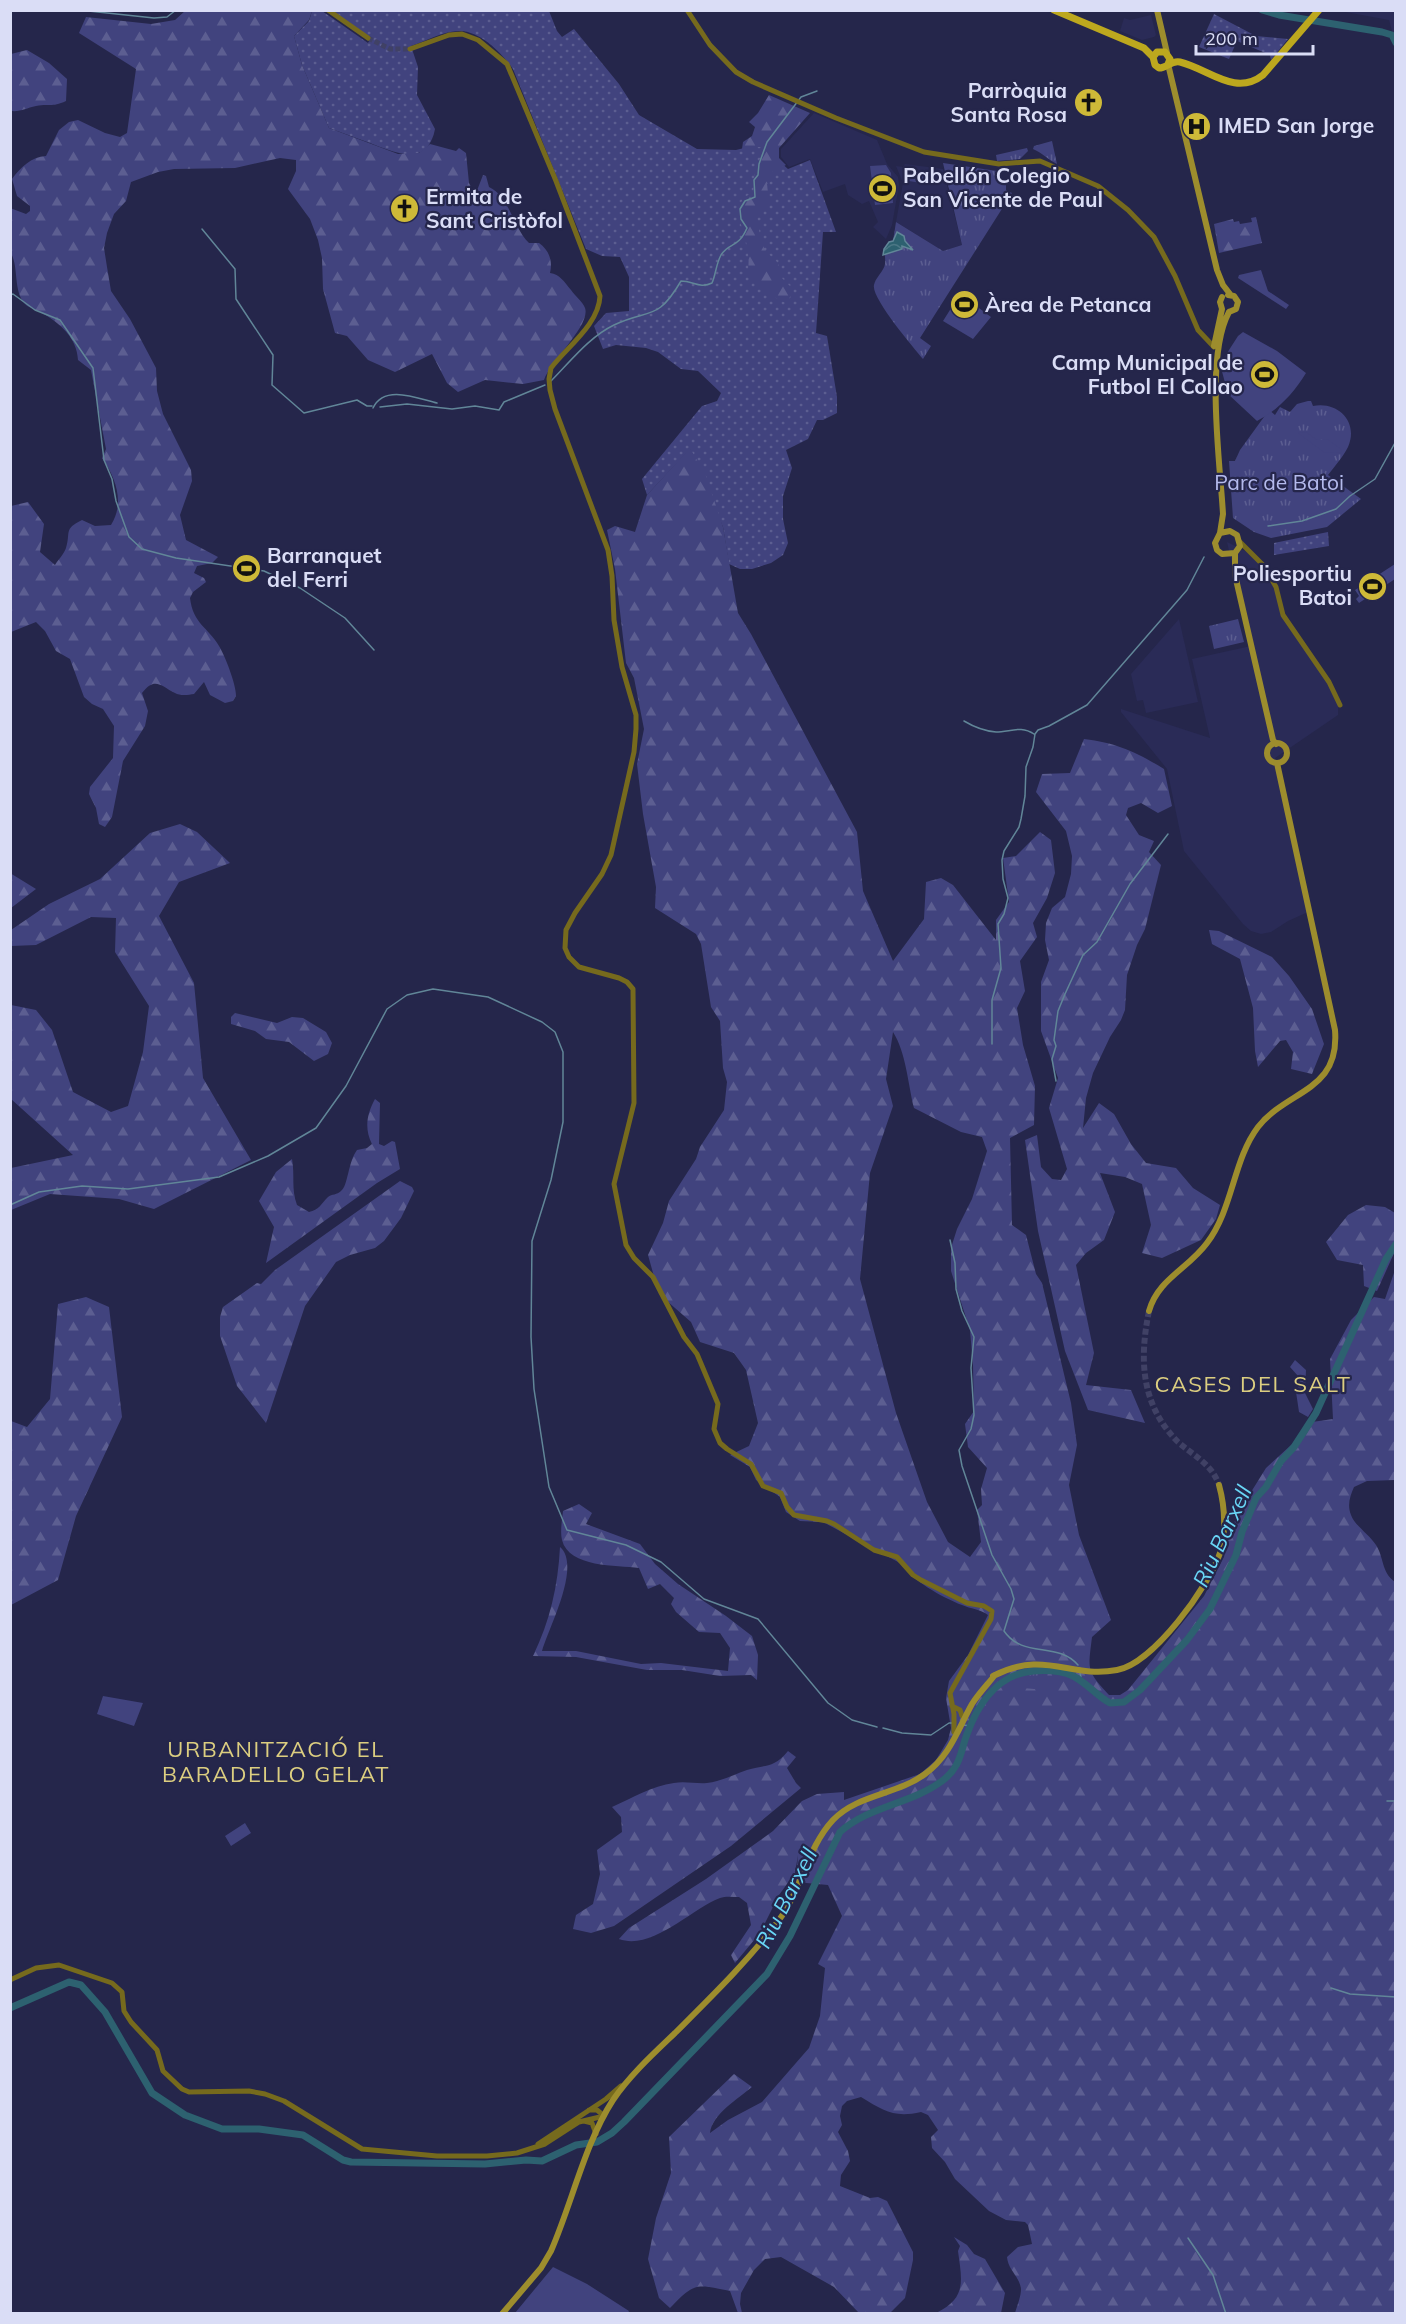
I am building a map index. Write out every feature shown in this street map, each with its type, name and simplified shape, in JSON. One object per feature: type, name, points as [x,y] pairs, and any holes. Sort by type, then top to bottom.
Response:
[{"type":"main road","points":[[1053,10],[1144,48],[1155,55],[1167,54],[1194,68]]},
{"type":"main road","points":[[1157,10],[1167,54],[1170,58],[1165,66]]},
{"type":"main road","points":[[1161,31],[1161,43],[1155,55],[1155,65],[1165,66],[1178,62],[1241,84],[1254,81],[1266,73],[1319,10]]},
{"type":"main road","points":[[1174,85],[1176,67],[1182,65],[1194,68]]},
{"type":"main road","points":[[1165,66],[1174,85],[1217,270],[1216,278],[1226,296]]},
{"type":"main road","points":[[1226,296],[1235,297],[1238,304],[1234,310],[1226,311]]},
{"type":"main road","points":[[1226,296],[1220,302],[1226,311]]},
{"type":"main road","points":[[1226,311],[1215,337],[1214,347],[1223,514],[1220,533],[1215,544],[1235,575]]},
{"type":"main road","points":[[1216,383],[1221,328],[1226,311]]},
{"type":"main road","points":[[1223,514],[1230,531]]},
{"type":"main road","points":[[1220,533],[1230,531],[1236,534],[1240,542],[1236,552],[1235,575],[1273,743],[1268,750],[1268,757],[1272,762],[1279,764]]},
{"type":"main road","points":[[1224,555],[1236,552]]},
{"type":"main road","points":[[1273,743],[1283,746],[1287,752],[1286,758],[1279,764]]},
{"type":"main road","points":[[1149,1311],[1160,1287],[1197,1255],[1213,1235],[1257,1128],[1271,1114],[1317,1083],[1329,1067],[1335,1051],[1335,1030],[1279,764]]},
{"type":"main road","points":[[956,1732],[961,1712],[976,1691],[995,1675],[1018,1666],[1036,1663],[1113,1671],[1130,1666],[1146,1656],[1193,1600],[1217,1561],[1222,1543],[1224,1516],[1219,1485]]},
{"type":"main road","points":[[502,2313],[541,2268],[551,2251],[596,2134],[617,2094],[632,2076],[727,1981],[775,1926],[794,1896],[819,1839],[832,1821],[855,1804],[920,1778],[939,1762],[973,1702],[995,1675]]},
{"type":"street","points":[[328,10],[368,38]]},
{"type":"street","points":[[687,10],[710,45],[726,64],[753,82],[924,152],[999,164],[1037,161],[1098,186],[1128,210],[1154,237],[1171,268],[1195,324],[1214,347]]},
{"type":"street","points":[[410,49],[449,35],[462,34],[478,40],[507,64],[556,181],[600,296],[599,307],[593,317],[551,368],[549,379],[555,410],[608,550],[614,620],[622,667],[636,715],[634,752],[611,855],[596,884],[575,913],[564,937],[569,957],[579,967],[619,978],[633,989],[634,1104],[614,1184],[626,1245],[634,1258],[653,1277],[684,1336],[697,1354],[718,1404],[714,1423],[716,1434],[727,1449],[751,1464],[763,1486],[781,1493],[787,1507],[794,1515],[834,1524],[874,1550],[897,1557],[913,1575],[921,1580],[967,1603],[984,1606],[992,1611],[991,1619],[950,1693],[951,1706],[961,1712],[973,1702]]},
{"type":"street","points":[[1202,335],[1215,337]]},
{"type":"street","points":[[1240,542],[1260,561],[1273,581],[1284,617],[1329,682],[1340,705]]},
{"type":"street","points":[[1236,552],[1253,555]]},
{"type":"street","points":[[10,1980],[36,1968],[59,1965],[112,1983],[122,1992],[124,2011],[131,2022],[157,2050],[164,2071],[182,2089],[189,2092],[249,2091],[265,2094],[284,2101],[362,2149],[463,2157],[509,2154],[548,2142],[583,2120],[604,2116]]},
{"type":"street","points":[[531,2148],[609,2097],[632,2076]]},
{"type":"street","points":[[585,2112],[597,2110],[604,2116]]},
{"type":"street","points":[[583,2120],[592,2123],[596,2134]]},
{"type":"shaded area","points":[[1340,11],[1395,11],[1395,42],[1389,20]]},
{"type":"shaded area","points":[[1151,15],[1156,35],[1154,37],[1142,40],[1120,31],[1124,18],[1130,20]]},
{"type":"shaded area","points":[[814,113],[877,140],[887,164],[898,177],[899,185],[892,225],[886,239],[873,227],[878,222],[869,201],[862,204],[848,195],[845,184],[823,192],[810,159],[789,167],[781,157],[781,149]]},
{"type":"shaded area","points":[[905,164],[943,169],[962,245],[943,251],[896,222],[903,183],[896,166],[903,167]]},
{"type":"shaded area","points":[[1227,542],[1257,557],[1276,587],[1282,613],[1338,699],[1338,715],[1275,758],[1308,912],[1271,932],[1261,934],[1251,931],[1243,924],[1184,851],[1167,769],[1121,712],[1121,709],[1210,738],[1192,659],[1251,646]]},
{"type":"shaded area","points":[[1179,619],[1198,702],[1146,713],[1143,700],[1137,701],[1131,674]]},
{"type":"green space","points":[[185,11],[312,11],[309,20],[294,36],[302,65],[329,128],[398,154],[419,153],[430,144],[456,151],[459,148],[466,153],[469,183],[472,189],[478,188],[483,175],[486,176],[489,187],[507,205],[524,237],[529,243],[539,243],[548,252],[550,273],[562,279],[581,301],[585,308],[585,315],[577,333],[544,380],[523,384],[485,380],[458,392],[447,383],[432,354],[395,372],[368,360],[347,336],[335,333],[323,289],[322,258],[318,240],[310,219],[288,189],[296,171],[296,160],[280,158],[235,168],[174,169],[131,182],[126,201],[114,214],[104,248],[111,291],[130,319],[156,368],[157,391],[163,414],[191,470],[192,481],[180,515],[186,540],[218,557],[212,563],[197,566],[194,573],[204,578],[206,582],[193,592],[190,598],[194,614],[215,640],[224,656],[236,696],[233,701],[225,703],[210,695],[204,682],[194,694],[189,695],[177,694],[158,684],[151,685],[142,693],[148,711],[145,726],[123,761],[112,817],[105,827],[99,824],[96,808],[89,794],[90,787],[113,758],[114,726],[103,709],[84,697],[70,659],[56,651],[45,631],[36,622],[11,632],[11,506],[28,502],[44,524],[40,552],[55,565],[65,550],[72,526],[82,520],[95,526],[111,525],[118,499],[115,482],[102,458],[106,449],[91,370],[78,360],[71,338],[61,326],[27,305],[19,293],[11,253],[10,208],[26,214],[30,211],[30,206],[17,196],[12,179],[27,163],[46,156],[59,130],[69,122],[78,120],[105,133],[120,137],[127,133],[136,69],[79,33],[86,17],[151,24],[175,20]]},
{"type":"green space","points":[[312,11],[322,11],[368,43],[371,38],[333,11],[549,11],[562,37],[574,29],[619,84],[639,115],[697,149],[736,150],[760,144],[788,169],[810,160],[836,232],[823,232],[816,333],[827,336],[837,397],[837,413],[823,420],[817,420],[808,439],[786,450],[792,468],[783,496],[783,519],[788,543],[783,555],[771,563],[752,569],[740,569],[729,564],[723,527],[690,449],[647,495],[642,479],[702,406],[717,401],[721,393],[698,371],[681,369],[658,352],[646,348],[616,345],[603,349],[594,326],[606,313],[629,311],[629,277],[620,257],[602,256],[586,249],[513,69],[503,56],[483,39],[461,31],[442,34],[411,46],[418,67],[417,95],[435,129],[431,141],[425,149],[418,153],[390,151],[329,128],[302,65],[294,36],[309,21]]},
{"type":"green space","points":[[1214,14],[1256,36],[1288,39],[1271,60],[1270,55],[1237,41],[1229,59],[1199,47]]},
{"type":"green space","points":[[27,50],[49,63],[67,79],[66,101],[11,111],[11,54]]},
{"type":"green space","points":[[769,95],[810,113],[779,148],[779,158],[786,165],[772,172],[771,181],[767,184],[769,202],[767,208],[758,212],[757,217],[764,248],[778,263],[779,275],[792,288],[787,303],[765,290],[748,270],[747,247],[737,210],[744,197],[753,193],[755,171],[763,151],[761,147],[758,147],[744,155],[743,142],[752,136],[755,127],[749,122],[758,113]]},
{"type":"green space","points":[[1052,141],[1057,164],[1033,149],[1034,146]]},
{"type":"green space","points":[[1027,148],[1028,151],[1020,159],[997,161],[996,155]]},
{"type":"green space","points":[[943,163],[997,171],[998,179],[1006,184],[1006,190],[1012,193],[920,338],[931,346],[923,359],[886,311],[874,285],[884,267],[886,248],[889,242],[893,241],[896,222],[943,251],[962,245]]},
{"type":"green space","name":"Pabellón Colegio San Vicente de Paul","points":[[886,165],[891,173],[893,203],[875,205],[870,166]]},
{"type":"green space","points":[[910,171],[934,174],[933,185],[909,181]]},
{"type":"green space","points":[[1256,217],[1262,243],[1219,253],[1214,224],[1233,219],[1234,222],[1239,221],[1240,224],[1252,222],[1251,218]]},
{"type":"green space","points":[[1261,270],[1268,291],[1289,305],[1286,309],[1238,278],[1239,275]]},
{"type":"green space","name":"Àrea de Petanca","points":[[960,294],[991,317],[973,339],[943,321]]},
{"type":"green space","name":"Camp Municipal de Futbol El Collao","points":[[1243,332],[1277,351],[1306,373],[1285,400],[1272,412],[1257,421],[1228,394],[1220,364]]},
{"type":"green space","name":"Parc de Batoi","points":[[1311,401],[1313,406],[1322,405],[1338,410],[1348,422],[1351,438],[1348,447],[1328,475],[1361,499],[1327,527],[1271,538],[1254,532],[1233,518],[1229,461],[1235,461],[1240,450],[1269,410],[1275,415],[1280,407],[1290,412],[1297,404]]},
{"type":"green space","points":[[1306,432],[1317,440],[1327,439],[1342,450],[1341,452],[1325,453],[1298,433]]},
{"type":"green space","points":[[690,448],[706,476],[723,527],[738,613],[857,832],[863,891],[893,961],[924,919],[926,882],[941,878],[953,885],[996,940],[996,920],[1009,902],[1003,858],[1016,856],[1040,832],[1051,840],[1055,873],[1047,898],[1033,923],[1037,937],[1020,961],[1025,991],[1017,1008],[1023,1045],[1035,1086],[1034,1125],[1010,1138],[1012,1225],[1026,1235],[1036,1274],[1042,1283],[1071,1403],[1077,1445],[1069,1485],[1079,1535],[1111,1620],[1092,1637],[1090,1669],[1109,1695],[1120,1695],[1128,1690],[1204,1596],[1224,1557],[1238,1513],[1266,1468],[1300,1437],[1312,1422],[1333,1419],[1330,1359],[1351,1320],[1374,1297],[1385,1299],[1395,1270],[1395,1480],[1367,1481],[1354,1487],[1349,1504],[1353,1519],[1376,1545],[1387,1574],[1395,1582],[1395,2313],[1015,2313],[1021,2289],[1007,2257],[1018,2247],[1032,2244],[1028,2225],[1025,2222],[1006,2220],[989,2211],[955,2179],[945,2162],[932,2148],[931,2137],[938,2130],[928,2115],[921,2112],[896,2114],[861,2097],[847,2101],[842,2106],[840,2116],[842,2125],[838,2132],[848,2151],[850,2161],[841,2175],[840,2186],[870,2198],[878,2197],[887,2201],[913,2252],[905,2298],[890,2313],[859,2313],[834,2287],[781,2257],[765,2259],[754,2270],[741,2293],[742,2313],[738,2313],[730,2291],[710,2287],[691,2289],[670,2308],[659,2298],[648,2259],[656,2218],[671,2173],[669,2137],[734,2074],[752,2087],[721,2113],[710,2133],[728,2120],[762,2102],[809,2048],[820,2016],[825,1968],[818,1964],[842,1916],[828,1885],[796,1882],[798,1855],[795,1873],[779,1895],[760,1933],[735,1963],[731,1955],[751,1925],[747,1903],[739,1897],[720,1898],[671,1927],[645,1939],[632,1941],[619,1939],[629,1928],[706,1879],[773,1831],[802,1801],[817,1794],[844,1792],[844,1800],[920,1774],[936,1760],[948,1740],[951,1728],[946,1698],[949,1681],[968,1655],[988,1615],[936,1593],[919,1582],[900,1563],[823,1522],[800,1521],[786,1512],[780,1497],[756,1480],[750,1467],[730,1455],[749,1446],[758,1423],[746,1370],[734,1353],[700,1342],[691,1322],[659,1294],[648,1255],[663,1223],[669,1201],[724,1110],[727,1082],[723,1068],[720,1021],[711,1007],[701,944],[696,934],[655,908],[656,887],[637,764],[644,729],[634,678],[626,663],[615,569],[607,530],[615,526],[635,532],[647,495]],"holes":[[[893,1032],[904,1059],[914,1108],[961,1132],[982,1137],[987,1151],[972,1199],[957,1229],[951,1248],[951,1271],[970,1330],[973,1365],[974,1411],[965,1424],[968,1447],[987,1468],[981,1489],[982,1505],[977,1510],[981,1542],[970,1557],[948,1542],[927,1502],[896,1413],[860,1279],[870,1173],[893,1106],[886,1079]]]},
{"type":"green space","points":[[1328,532],[1329,546],[1274,555],[1274,543]]},
{"type":"green space","name":"Poliesportiu Batoi","points":[[1395,564],[1395,579],[1359,603],[1356,599],[1359,596],[1355,590]]},
{"type":"green space","points":[[1238,619],[1244,642],[1214,649],[1209,626]]},
{"type":"green space","points":[[1084,739],[1126,749],[1164,769],[1172,806],[1158,813],[1141,803],[1128,808],[1126,815],[1139,835],[1154,841],[1149,852],[1161,865],[1145,929],[1127,975],[1125,1010],[1093,1073],[1086,1098],[1083,1128],[1099,1103],[1114,1114],[1131,1144],[1146,1163],[1176,1168],[1193,1188],[1220,1205],[1216,1219],[1201,1240],[1162,1258],[1142,1253],[1151,1225],[1142,1184],[1125,1177],[1100,1173],[1115,1212],[1104,1240],[1086,1253],[1076,1265],[1094,1353],[1086,1385],[1131,1390],[1145,1423],[1088,1410],[1065,1351],[1038,1231],[1025,1140],[1037,1135],[1041,1167],[1052,1179],[1061,1180],[1067,1169],[1049,1108],[1058,1078],[1041,1031],[1041,982],[1049,960],[1045,940],[1046,923],[1052,908],[1065,897],[1071,874],[1072,856],[1066,831],[1036,792],[1042,774],[1070,773]]},
{"type":"green space","points":[[180,824],[197,832],[230,863],[179,882],[159,916],[194,983],[203,1078],[251,1160],[154,1209],[119,1199],[50,1194],[11,1210],[11,1168],[73,1155],[11,1099],[11,1005],[36,1010],[52,1030],[73,1092],[111,1112],[128,1106],[143,1052],[149,1006],[115,952],[116,918],[91,917],[36,945],[11,946],[11,930],[49,904],[100,879],[150,833]]},
{"type":"green space","points":[[10,873],[36,889],[11,908],[10,908]]},
{"type":"green space","points":[[1209,930],[1219,931],[1272,957],[1289,976],[1312,1009],[1324,1044],[1312,1074],[1291,1069],[1293,1052],[1286,1040],[1280,1041],[1258,1067],[1253,1008],[1240,959],[1212,944]]},
{"type":"green space","points":[[235,1013],[277,1023],[292,1017],[303,1018],[326,1032],[332,1043],[328,1054],[314,1061],[289,1042],[266,1039],[255,1031],[231,1024],[231,1017]]},
{"type":"green space","points":[[375,1099],[380,1103],[379,1144],[384,1146],[392,1141],[395,1142],[400,1169],[266,1263],[274,1227],[259,1201],[276,1172],[292,1159],[297,1205],[309,1212],[318,1208],[328,1197],[343,1188],[357,1150],[367,1148],[372,1144],[368,1132],[368,1121]]},
{"type":"green space","points":[[400,1181],[412,1187],[414,1191],[401,1218],[384,1241],[375,1248],[350,1255],[336,1262],[305,1306],[266,1423],[237,1386],[220,1336],[220,1317],[223,1307],[257,1283],[261,1284],[275,1270]]},
{"type":"green space","points":[[1366,1205],[1385,1207],[1395,1213],[1395,1251],[1377,1291],[1364,1286],[1363,1265],[1337,1260],[1326,1242],[1348,1215]]},
{"type":"green space","points":[[86,1297],[109,1307],[122,1417],[76,1516],[58,1580],[11,1605],[11,1421],[27,1427],[50,1399],[58,1304]]},
{"type":"green space","points":[[1295,1360],[1306,1370],[1305,1393],[1313,1409],[1308,1417],[1299,1412],[1296,1392],[1300,1384],[1298,1376],[1290,1367]]},
{"type":"green space","points":[[579,1504],[592,1513],[586,1524],[640,1544],[655,1564],[678,1584],[752,1636],[758,1655],[757,1680],[751,1675],[720,1676],[682,1670],[647,1670],[576,1657],[533,1656],[552,1603],[560,1547],[566,1556],[566,1582],[542,1651],[576,1651],[641,1664],[661,1663],[728,1671],[730,1648],[720,1633],[699,1632],[676,1612],[671,1604],[674,1598],[660,1584],[648,1589],[639,1568],[595,1563],[574,1556],[566,1549],[561,1537],[563,1511]]},
{"type":"green space","points":[[1048,1672],[1045,1690],[1023,1688],[1023,1676]]},
{"type":"green space","points":[[103,1696],[143,1703],[134,1726],[97,1714]]},
{"type":"green space","points":[[788,1751],[796,1757],[787,1768],[801,1788],[731,1846],[614,1926],[591,1933],[573,1929],[576,1915],[593,1904],[600,1874],[597,1850],[622,1832],[621,1817],[612,1807],[658,1787],[678,1782],[712,1782],[769,1765],[778,1761]]},
{"type":"green space","points":[[245,1823],[251,1833],[231,1846],[225,1836]]},
{"type":"green space","points":[[954,2237],[967,2245],[974,2254],[985,2259],[1005,2293],[1001,2313],[936,2313],[953,2301],[960,2288],[961,2271],[958,2251],[960,2246]]},
{"type":"green space","points":[[553,2267],[587,2284],[629,2311],[628,2313],[515,2313]]},
{"type":"water","points":[[897,232],[904,236],[905,241],[913,250],[902,246],[902,249],[883,255],[884,249],[889,242],[893,241]]},
{"type":"waterway","points":[[79,10],[154,18],[167,17],[176,10]]},
{"type":"waterway","points":[[1262,10],[1279,15],[1382,32],[1392,35],[1396,43]]},
{"type":"waterway","points":[[551,381],[596,336],[614,325],[659,308],[673,294],[681,281],[700,285],[712,283],[721,255],[744,235],[747,228],[741,219],[740,209],[745,201],[755,197],[754,180],[758,175],[759,164],[767,142],[801,97],[817,91]]},
{"type":"waterway","points":[[202,229],[235,269],[236,299],[273,355],[272,385],[304,413],[357,400],[367,406],[372,406]]},
{"type":"waterway","points":[[10,295],[13,294],[35,310],[60,320],[93,368],[104,460],[129,537],[142,549],[176,558],[264,571],[300,588],[345,618],[374,650]]},
{"type":"waterway","points":[[380,407],[407,404],[452,409],[475,406],[499,410],[504,402],[545,385]]},
{"type":"waterway","points":[[373,408],[385,396],[393,395],[411,396],[437,403]]},
{"type":"waterway","points":[[1268,526],[1302,521],[1336,509],[1375,479],[1396,441]]},
{"type":"waterway","points":[[992,1044],[992,1000],[1001,968],[998,924],[1004,914],[1008,898],[1003,879],[1002,860],[1004,851],[1019,827],[1025,796],[1026,767],[1035,734],[1038,730],[1087,705],[1187,590],[1204,557]]},
{"type":"waterway","points":[[964,721],[987,731],[1020,729],[1034,734]]},
{"type":"waterway","points":[[1056,1081],[1052,1059],[1056,1046],[1054,1040],[1058,1011],[1065,994],[1083,955],[1097,942],[1130,884],[1168,834]]},
{"type":"waterway","points":[[10,1205],[39,1192],[82,1186],[128,1189],[219,1177],[268,1156],[316,1128],[346,1086],[387,1009],[407,995],[433,989],[488,997],[542,1022],[555,1032],[563,1052],[563,1122],[551,1180],[532,1241],[531,1337],[534,1389],[549,1487],[567,1530],[626,1545],[661,1562],[704,1599],[758,1619],[828,1703],[852,1720],[877,1727]]},
{"type":"waterway","points":[[950,1240],[955,1263],[956,1289],[962,1311],[974,1337],[971,1368],[974,1415],[971,1429],[959,1450],[962,1466],[992,1555],[1014,1599],[1004,1631],[1012,1640],[1021,1645],[1060,1654],[1070,1658],[1078,1665]]},
{"type":"waterway","name":"Riu Barxell","points":[[10,2008],[69,1982],[81,1985],[105,2012],[152,2093],[185,2115],[222,2129],[259,2129],[303,2135],[343,2160],[351,2162],[485,2164],[526,2160],[542,2161],[576,2145],[597,2142],[624,2122],[767,1974],[790,1936],[840,1832],[864,1816],[930,1789],[948,1776],[959,1759],[977,1712],[991,1692],[1000,1684],[1021,1673],[1058,1672],[1078,1679],[1110,1703],[1124,1702],[1140,1690],[1187,1640],[1210,1609],[1236,1555],[1242,1532],[1256,1498],[1266,1487],[1281,1461],[1294,1447],[1316,1413],[1386,1259],[1396,1244]]},
{"type":"waterway","name":"Riu Barxell","points":[[1080,1673],[1082,1682]]},
{"type":"waterway","points":[[883,1728],[902,1733],[931,1735],[952,1723]]},
{"type":"waterway","name":"Riu Barxell","points":[[963,1725],[971,1726]]},
{"type":"waterway","points":[[1387,1801],[1396,1801]]},
{"type":"waterway","points":[[1331,1988],[1350,1994],[1396,1997]]},
{"type":"waterway","points":[[1188,2238],[1213,2275],[1226,2314]]},
{"type":"tunnel","points":[[368,38],[390,49],[410,49]]},
{"type":"tunnel","points":[[1149,1311],[1144,1364],[1146,1381],[1156,1413],[1178,1442],[1212,1471],[1219,1485]]},
{"type":"place","name":"Parròquia Santa Rosa","points":[[1088,103]]},
{"type":"place","name":"IMED San Jorge","points":[[1197,126]]},
{"type":"place","name":"Pabellón Colegio San Vicente de Paul","points":[[882,188]]},
{"type":"place","name":"Ermita de Sant Cristòfol","points":[[405,209]]},
{"type":"place","name":"Àrea de Petanca","points":[[964,305]]},
{"type":"place","name":"Camp Municipal de Futbol El Collao","points":[[1264,375]]},
{"type":"place","name":"Barranquet del Ferri","points":[[246,568]]},
{"type":"place","name":"Poliesportiu Batoi","points":[[1373,586]]},
{"type":"district","name":"CASES DEL SALT","points":[[1253,1384]]},
{"type":"district","name":"URBANITZACIÓ EL BARADELLO GELAT","points":[[276,1762]]}]
